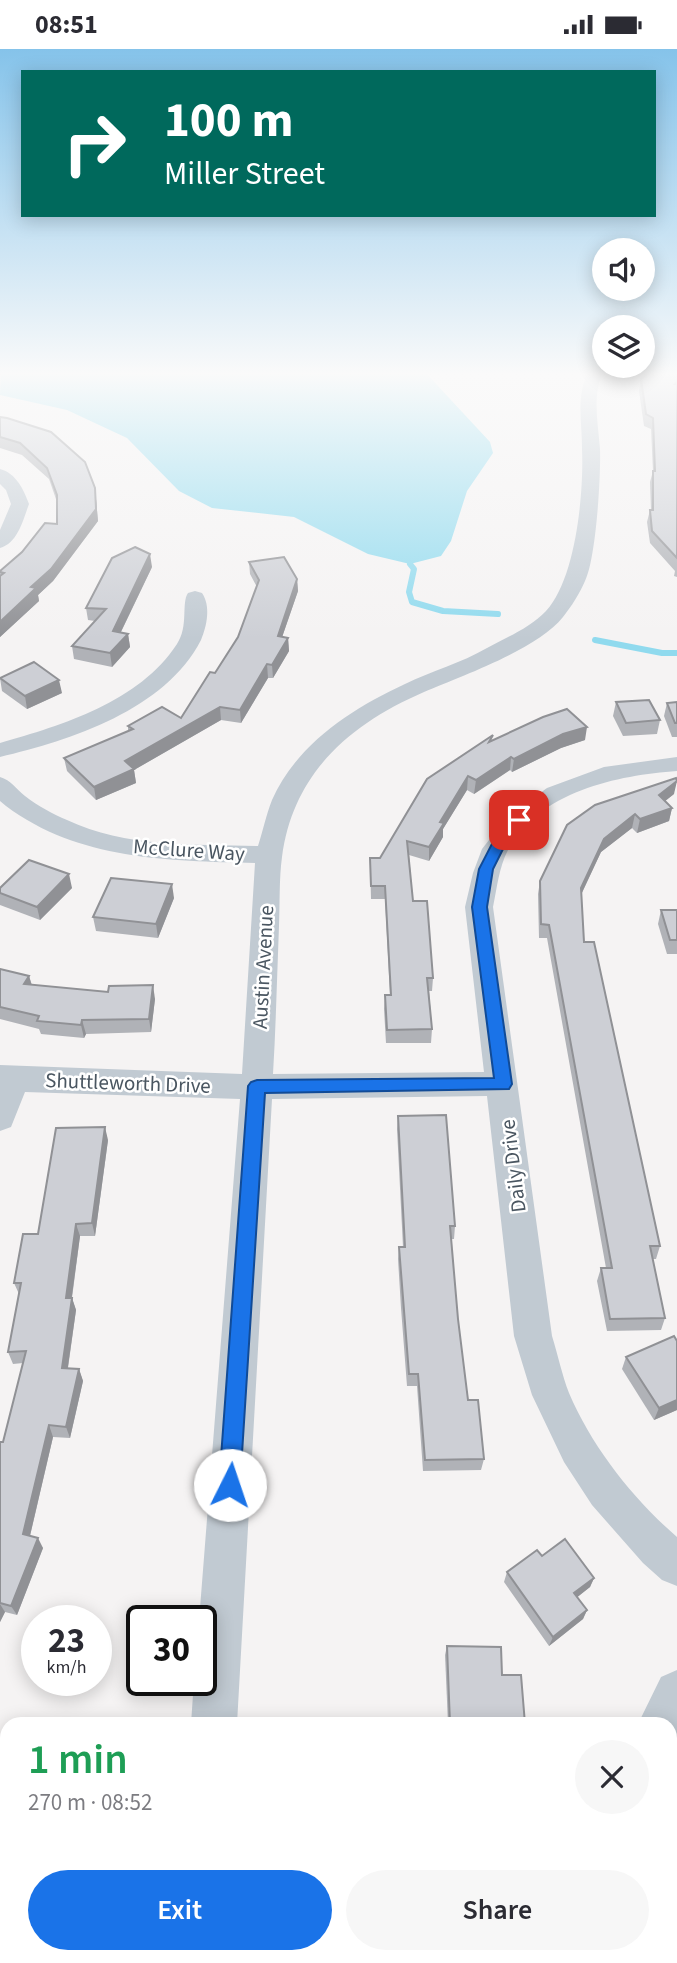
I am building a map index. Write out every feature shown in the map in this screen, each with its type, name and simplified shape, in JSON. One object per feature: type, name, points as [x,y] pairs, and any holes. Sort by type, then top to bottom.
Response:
[{"type":"street","name":"Austin Avenue","points":[[214,1717],[257,1086],[269,855],[285,800],[303,769],[323,745],[368,711],[414,688],[477,663],[535,631],[554,615],[576,580],[581,561],[590,460]]},
{"type":"street","points":[[0,474],[14,488],[20,505],[9,532],[0,542]]},
{"type":"street","points":[[0,750],[64,733],[114,712],[145,691],[193,638],[198,614],[195,597]]},
{"type":"street","name":"Daily Drive","points":[[677,764],[627,770],[580,783],[548,797],[519,820],[499,841],[486,869],[480,907],[533,1336],[554,1401],[590,1469],[652,1544],[677,1565]]},
{"type":"street","name":"McClure Way","points":[[0,785],[8,797],[50,824],[87,837],[141,850],[269,855]]},
{"type":"street","points":[[0,1118],[7,1078]]},
{"type":"street","name":"Shuttleworth Drive","points":[[7,1078],[257,1086],[503,1084]]},
{"type":"street","points":[[665,1717],[677,1693]]},
{"type":"water","points":[[149,460],[488,460],[467,491],[451,541],[441,556],[410,564],[368,554],[294,517],[212,508],[179,491]]},
{"type":"building","points":[[39,460],[83,460],[95,488],[96,509],[51,569],[31,587],[36,588],[0,622],[0,576],[4,573],[0,571],[22,552],[45,523],[57,524],[57,495],[47,468]]},
{"type":"building","points":[[655,460],[677,460],[677,558],[652,531],[650,510],[653,510]]},
{"type":"building","points":[[135,547],[150,554],[113,631],[128,634],[110,653],[72,646],[106,609],[86,608],[112,558]]},
{"type":"building","points":[[284,557],[297,579],[278,636],[288,638],[272,665],[267,664],[240,710],[220,707],[125,761],[134,769],[94,787],[64,758],[133,729],[128,726],[162,707],[181,718],[210,672],[215,673],[238,637],[259,580],[249,562]]},
{"type":"building","points":[[34,662],[59,680],[25,696],[0,678]]},
{"type":"building","points":[[649,700],[660,720],[626,723],[616,702]]},
{"type":"building","points":[[677,702],[677,723],[675,723],[667,703]]},
{"type":"building","points":[[567,709],[587,727],[563,734],[514,759],[511,757],[476,780],[468,776],[440,822],[444,823],[429,847],[407,841],[413,901],[427,901],[433,978],[427,978],[432,1029],[387,1030],[385,995],[391,995],[385,886],[371,886],[370,858],[380,858],[427,779],[493,735],[489,742]]},
{"type":"building","points":[[676,778],[677,781],[659,795],[672,808],[640,819],[635,814],[604,839],[581,888],[584,942],[594,942],[660,1246],[650,1246],[665,1318],[610,1319],[601,1268],[612,1268],[549,925],[541,924],[540,881],[567,825],[595,805]]},
{"type":"building","points":[[29,860],[69,874],[37,907],[0,893],[0,888]]},
{"type":"building","points":[[111,878],[172,884],[156,924],[93,917]]},
{"type":"building","points":[[661,910],[677,910],[677,940],[670,940]]},
{"type":"building","points":[[0,969],[29,976],[24,984],[108,992],[109,986],[153,985],[149,1019],[82,1020],[81,1025],[37,1021],[39,1016],[0,1007]]},
{"type":"building","points":[[446,1115],[455,1226],[450,1226],[458,1319],[468,1400],[478,1400],[484,1459],[425,1460],[418,1374],[409,1374],[399,1247],[405,1247],[398,1116]]},
{"type":"building","points":[[105,1127],[92,1223],[76,1224],[66,1298],[72,1298],[62,1368],[79,1369],[66,1427],[49,1425],[23,1534],[38,1538],[11,1606],[0,1603],[0,1442],[3,1442],[26,1351],[8,1352],[21,1283],[14,1283],[23,1234],[38,1234],[56,1128]]},
{"type":"building","points":[[674,1336],[677,1341],[677,1400],[659,1408],[626,1357]]},
{"type":"building","points":[[565,1539],[594,1578],[574,1593],[587,1610],[553,1637],[507,1572],[537,1550],[542,1556]]},
{"type":"building","points":[[447,1646],[501,1647],[502,1675],[521,1675],[524,1717],[450,1717]]},
{"type":"waterway","points":[[410,564],[414,569],[409,592],[412,602],[443,611],[498,614]]},
{"type":"waterway","points":[[595,640],[662,653],[677,653]]},
{"type":"route","points":[[230,1485],[257,1086],[503,1084],[480,907],[486,869],[499,841],[519,820]]}]
